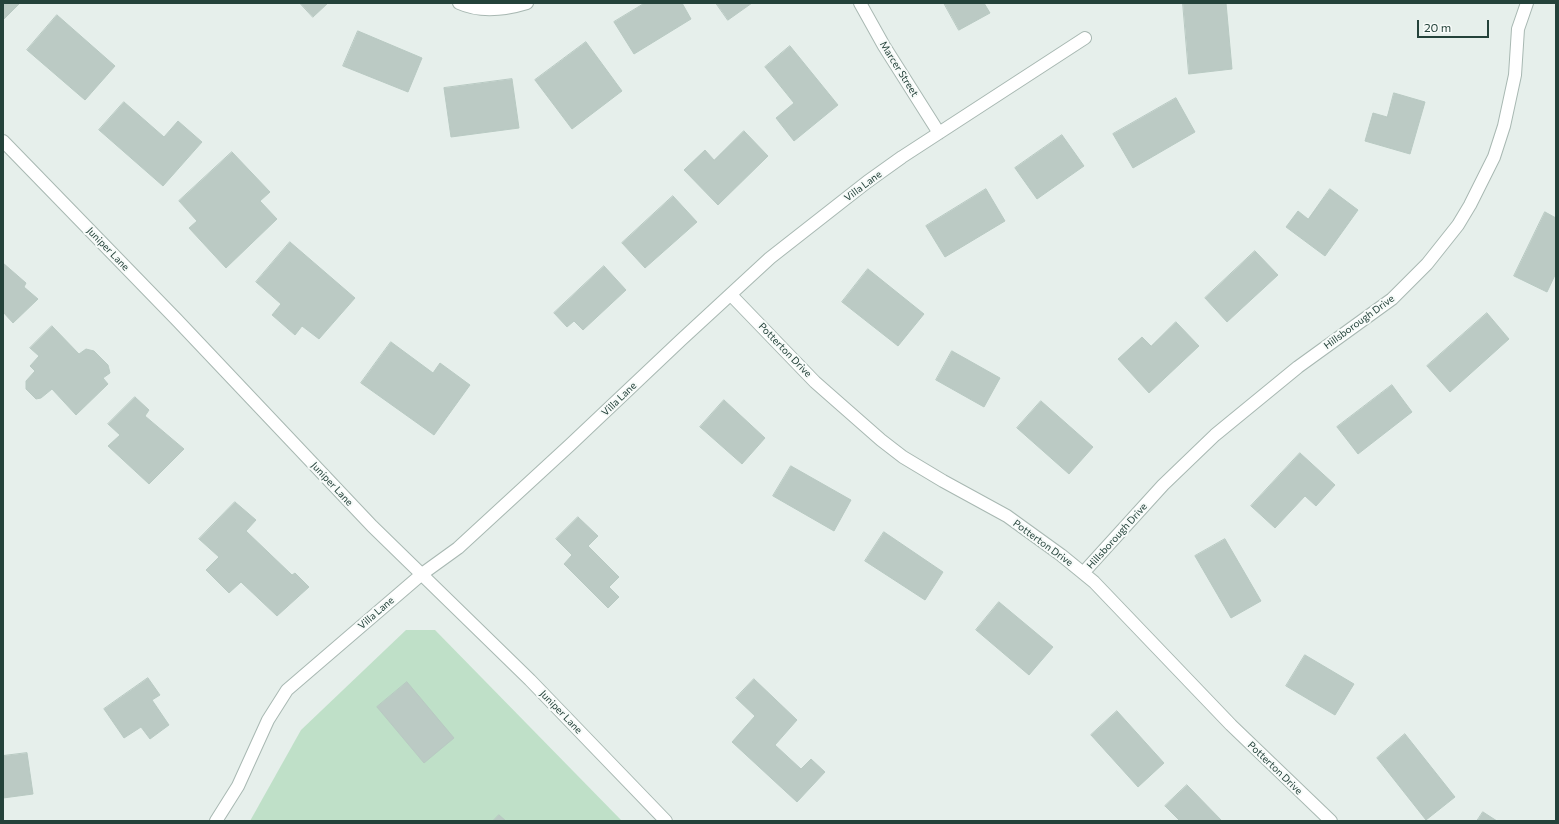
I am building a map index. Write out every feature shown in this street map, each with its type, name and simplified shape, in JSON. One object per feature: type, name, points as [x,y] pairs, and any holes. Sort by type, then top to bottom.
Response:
[{"type":"street","points":[[459,3],[468,7],[486,10],[513,8],[527,3]]},
{"type":"street","name":"Marcer Street","points":[[860,3],[884,46],[939,133]]},
{"type":"street","name":"Hillsborough Drive","points":[[1083,573],[1162,485],[1215,435],[1298,367],[1392,299],[1432,259],[1458,225],[1470,205],[1494,157],[1504,126],[1515,75],[1518,29],[1527,3]]},
{"type":"street","name":"Villa Lane","points":[[216,821],[238,786],[268,720],[287,690],[422,574],[458,548],[770,258],[867,182],[939,133],[1085,38]]},
{"type":"street","name":"Juniper Lane","points":[[3,141],[177,320],[372,526],[530,680],[666,821]]},
{"type":"street","name":"Potterton Drive","points":[[731,294],[815,382],[881,440],[903,457],[943,482],[1007,516],[1061,555],[1094,582],[1232,725],[1331,821]]},
{"type":"green space","points":[[406,630],[435,630],[622,821],[250,821],[301,730]]},
{"type":"building","points":[[3,3],[20,3],[3,20]]},
{"type":"building","points":[[300,3],[328,3],[313,17]]},
{"type":"building","points":[[645,3],[682,3],[691,19],[634,54],[614,22]]},
{"type":"building","points":[[716,3],[752,3],[728,20]]},
{"type":"building","points":[[944,3],[984,3],[990,13],[959,30]]},
{"type":"building","points":[[1183,3],[1226,3],[1232,69],[1189,74]]},
{"type":"building","points":[[57,15],[115,66],[85,100],[27,50]]},
{"type":"building","points":[[358,31],[422,58],[408,92],[343,66]]},
{"type":"building","points":[[586,42],[622,91],[572,129],[535,80]]},
{"type":"building","points":[[790,46],[838,105],[794,141],[776,118],[794,103],[765,67]]},
{"type":"building","points":[[512,79],[519,128],[451,137],[444,88]]},
{"type":"building","points":[[1394,93],[1425,102],[1410,154],[1365,141],[1373,113],[1387,117]]},
{"type":"building","points":[[1176,98],[1195,132],[1133,168],[1113,134]]},
{"type":"building","points":[[124,102],[164,137],[178,121],[202,142],[163,186],[99,130]]},
{"type":"building","points":[[744,131],[768,156],[718,205],[684,170],[705,150],[714,160]]},
{"type":"building","points":[[1062,135],[1084,166],[1037,199],[1015,168]]},
{"type":"building","points":[[232,152],[270,192],[260,201],[277,219],[226,268],[189,228],[197,221],[179,201]]},
{"type":"building","points":[[986,189],[1005,221],[945,257],[926,226]]},
{"type":"building","points":[[1330,189],[1358,210],[1325,256],[1286,227],[1298,211],[1308,219]]},
{"type":"building","points":[[673,196],[697,222],[645,268],[622,243]]},
{"type":"building","points":[[1545,212],[1556,218],[1556,273],[1547,292],[1514,276]]},
{"type":"building","points":[[290,242],[355,298],[319,339],[302,326],[295,335],[272,315],[281,304],[256,282]]},
{"type":"building","points":[[1255,251],[1278,275],[1227,322],[1205,298]]},
{"type":"building","points":[[3,263],[26,283],[24,287],[38,299],[13,323],[3,312]]},
{"type":"building","points":[[604,266],[626,290],[583,330],[574,321],[567,327],[554,313]]},
{"type":"building","points":[[868,269],[924,314],[898,346],[842,302]]},
{"type":"building","points":[[1487,313],[1509,339],[1450,392],[1427,366]]},
{"type":"building","points":[[1176,322],[1199,346],[1149,393],[1118,359],[1142,337],[1151,346]]},
{"type":"building","points":[[52,326],[79,354],[86,349],[94,351],[108,365],[110,373],[103,378],[108,384],[76,415],[52,389],[41,398],[36,399],[26,389],[26,381],[35,371],[30,366],[39,356],[30,348]]},
{"type":"building","points":[[391,342],[433,373],[440,363],[470,385],[434,435],[361,383]]},
{"type":"building","points":[[952,351],[1000,378],[984,407],[936,380]]},
{"type":"building","points":[[1392,385],[1412,412],[1358,454],[1337,427]]},
{"type":"building","points":[[135,397],[149,410],[145,416],[184,449],[149,484],[108,446],[120,435],[108,424]]},
{"type":"building","points":[[724,400],[765,438],[742,464],[700,427]]},
{"type":"building","points":[[1041,401],[1093,447],[1069,474],[1017,428]]},
{"type":"building","points":[[1300,453],[1335,485],[1316,506],[1305,496],[1275,528],[1251,506]]},
{"type":"building","points":[[791,466],[851,500],[834,531],[773,496]]},
{"type":"building","points":[[235,502],[256,520],[246,531],[292,575],[295,573],[309,587],[277,616],[241,582],[229,593],[206,570],[219,557],[199,539]]},
{"type":"building","points":[[578,517],[598,536],[588,546],[619,577],[609,587],[619,597],[608,608],[564,564],[572,555],[556,539]]},
{"type":"building","points":[[884,532],[943,572],[925,600],[865,561]]},
{"type":"building","points":[[1225,539],[1261,601],[1231,618],[1195,556]]},
{"type":"building","points":[[999,602],[1053,647],[1029,675],[976,630]]},
{"type":"building","points":[[1305,655],[1354,684],[1335,715],[1286,686]]},
{"type":"building","points":[[148,678],[160,695],[152,700],[169,725],[150,739],[141,727],[124,738],[104,709]]},
{"type":"building","points":[[754,679],[797,720],[775,745],[801,769],[811,759],[825,772],[797,802],[732,742],[755,716],[736,698]]},
{"type":"building","points":[[407,682],[454,738],[424,763],[377,707]]},
{"type":"building","points":[[1117,711],[1164,763],[1138,787],[1091,735]]},
{"type":"building","points":[[1405,734],[1455,797],[1426,820],[1377,758]]},
{"type":"building","points":[[27,753],[33,794],[3,798],[3,756]]},
{"type":"building","points":[[1187,785],[1222,821],[1180,821],[1165,806]]},
{"type":"building","points":[[1483,812],[1497,821],[1477,821]]},
{"type":"building","points":[[499,815],[506,821],[493,821]]}]
